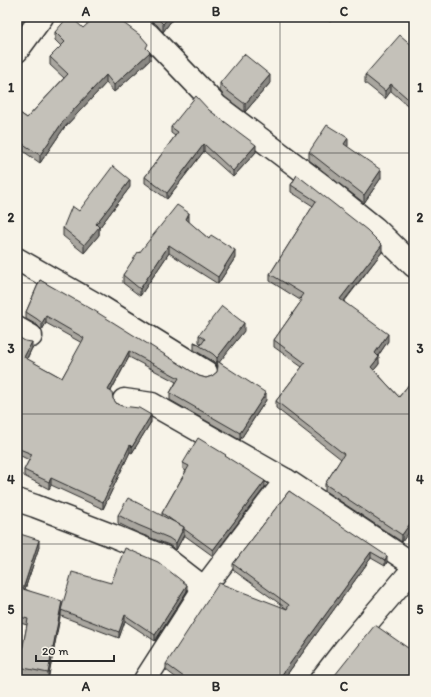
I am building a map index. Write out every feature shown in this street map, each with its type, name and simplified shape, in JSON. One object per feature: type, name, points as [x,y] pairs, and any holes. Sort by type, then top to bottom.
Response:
[{"type":"street","points":[[17,51],[42,17]]},
{"type":"street","points":[[126,17],[149,35],[217,106],[322,186],[374,228],[414,266]]},
{"type":"street","points":[[17,260],[101,307],[206,372]]},
{"type":"street","points":[[124,400],[152,404],[286,480],[414,567],[321,680]]},
{"type":"street","points":[[145,680],[204,588],[286,480]]},
{"type":"street","points":[[17,500],[101,531],[164,558],[204,588]]},
{"type":"building","points":[[68,17],[71,17],[83,28],[95,17],[117,17],[141,36],[148,44],[146,48],[150,52],[114,85],[106,75],[64,120],[40,155],[20,142],[17,145],[17,111],[27,118],[68,74],[50,57],[65,42],[55,32]]},
{"type":"building","points":[[156,17],[169,17],[163,24]]},
{"type":"building","points":[[400,35],[414,47],[414,104],[391,84],[385,91],[365,75]]},
{"type":"building","points":[[244,54],[270,75],[245,104],[225,89],[220,83]]},
{"type":"building","points":[[196,96],[209,110],[256,145],[233,171],[204,144],[167,193],[145,177],[178,132],[171,127]]},
{"type":"building","points":[[327,125],[348,138],[344,144],[381,170],[364,195],[309,152]]},
{"type":"building","points":[[113,166],[130,180],[96,224],[99,227],[84,245],[63,228],[72,206],[79,211]]},
{"type":"building","points":[[297,175],[367,230],[382,245],[340,299],[388,334],[375,353],[379,357],[371,367],[399,397],[414,378],[414,518],[402,535],[325,484],[344,454],[276,401],[305,363],[274,340],[302,300],[300,298],[303,294],[270,274],[316,201],[291,185]]},
{"type":"building","points":[[177,205],[189,213],[186,219],[209,239],[211,235],[235,250],[218,277],[169,245],[140,289],[123,275],[138,252],[139,253]]},
{"type":"building","points":[[40,280],[95,311],[199,376],[206,378],[217,372],[217,361],[266,393],[240,433],[170,393],[179,378],[129,351],[108,390],[112,392],[113,399],[117,404],[139,408],[151,415],[132,447],[130,445],[103,502],[51,478],[49,482],[24,470],[32,454],[17,448],[17,336],[25,341],[32,342],[24,357],[62,378],[84,338],[46,316],[42,323],[26,312]]},
{"type":"building","points":[[222,306],[244,323],[217,358],[194,342],[201,345],[205,339],[199,335]]},
{"type":"building","points":[[198,438],[265,481],[213,550],[184,529],[184,527],[162,513],[189,466],[183,463]]},
{"type":"building","points":[[289,491],[387,556],[385,560],[371,552],[278,680],[188,680],[166,664],[219,583],[287,609],[289,605],[233,564]]},
{"type":"building","points":[[128,498],[184,527],[176,543],[169,538],[118,515]]},
{"type":"building","points":[[17,533],[39,540],[23,589],[62,601],[48,673],[19,667],[28,619],[17,616]]},
{"type":"building","points":[[125,548],[158,562],[187,585],[155,635],[125,615],[119,632],[61,610],[72,572],[111,583]]},
{"type":"building","points":[[375,625],[408,648],[411,645],[414,647],[414,680],[331,680]]}]
